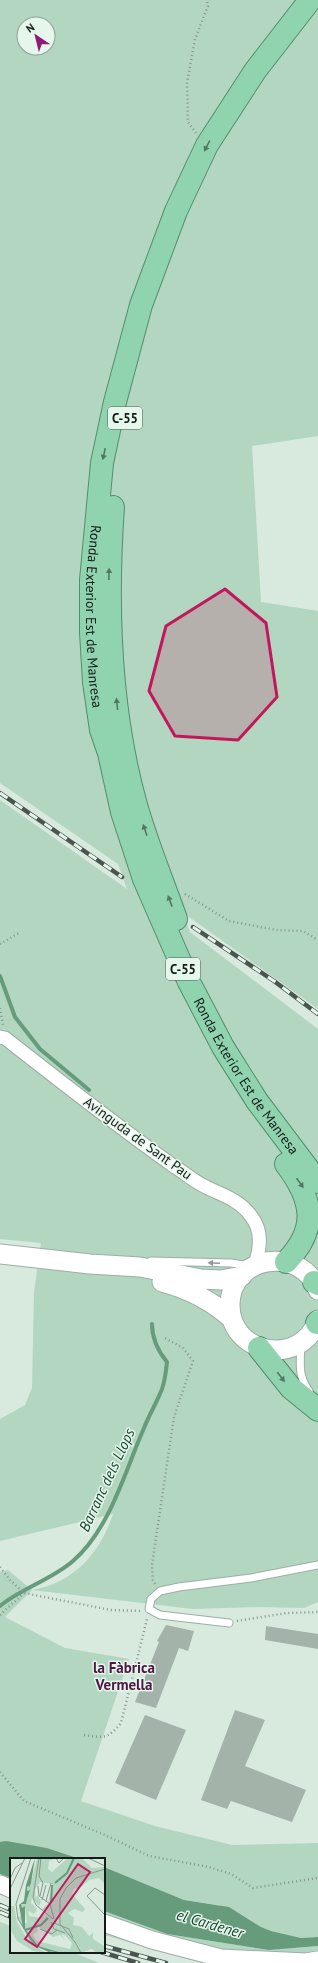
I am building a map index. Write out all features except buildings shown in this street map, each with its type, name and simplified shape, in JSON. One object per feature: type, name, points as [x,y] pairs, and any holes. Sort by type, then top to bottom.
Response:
[{"type":"highway","name":"Ronda Exterior Est de Manresa","points":[[310,0],[255,72],[207,145],[176,211],[141,305],[115,402],[102,463],[91,595],[94,682],[101,730],[122,812],[144,879],[201,1006],[239,1075],[280,1133],[318,1182]]},
{"type":"highway","name":"Ronda Exterior Est de Manresa","points":[[318,10],[266,76],[238,118],[188,215],[165,272],[141,342],[126,408],[114,487],[109,557],[111,646],[116,705],[125,756],[136,804],[186,946],[212,1003],[235,1046],[265,1096],[318,1165]]},
{"type":"highway","points":[[101,730],[107,780],[128,860],[174,981],[231,1087],[306,1192],[312,1206],[314,1225],[311,1237],[302,1249],[261,1263]]},
{"type":"highway","points":[[259,1348],[283,1380],[314,1406]]},
{"type":"main road","points":[[0,1254],[140,1268],[201,1279],[221,1280],[261,1263],[302,1269],[317,1285]]},
{"type":"main road","points":[[232,1319],[231,1296],[237,1282],[261,1263]]},
{"type":"main road","points":[[109,1266],[197,1294],[210,1301],[232,1319],[242,1336],[259,1348],[271,1351],[284,1350],[302,1342],[312,1333],[318,1322]]},
{"type":"street","name":"Avinguda de Sant Pau","points":[[0,1037],[5,1038],[112,1121],[174,1166],[204,1186],[230,1198],[245,1208],[256,1223],[261,1263]]},
{"type":"street","points":[[0,1884],[10,1889]]},
{"type":"street","points":[[105,1923],[152,1940],[221,1958],[306,1962],[318,1960]]},
{"type":"lane","points":[[302,1342],[299,1366],[304,1384],[314,1406]]},
{"type":"lane","points":[[229,1623],[160,1615],[149,1609],[152,1599],[160,1591],[178,1587],[251,1578],[318,1565]]},
{"type":"path","points":[[207,0],[208,6],[195,39],[187,84],[188,122],[207,145]]},
{"type":"path","points":[[168,896],[181,892],[229,921],[277,930],[303,931],[318,940]]},
{"type":"path","points":[[0,944],[18,933]]},
{"type":"path","points":[[160,1591],[153,1580],[152,1565],[174,1417],[193,1361],[183,1348],[165,1338]]},
{"type":"path","points":[[0,1567],[24,1592],[111,1610],[141,1611],[149,1609],[121,1723],[113,1732],[102,1738],[84,1735]]},
{"type":"path","points":[[0,1615],[24,1592]]},
{"type":"path","points":[[229,1623],[286,1613],[318,1612]]},
{"type":"path","points":[[0,1772],[24,1801],[106,1835],[149,1856],[216,1869],[232,1874],[252,1888],[318,1878]]},
{"type":"highlighted area","points":[[225,589],[266,623],[277,697],[238,740],[175,736],[149,691],[166,626]]},
{"type":"shaded area","points":[[0,0],[318,0],[318,436],[252,446],[261,602],[318,611],[318,1009],[182,912],[190,932],[318,1029],[318,1602],[304,1608],[260,1607],[193,1609],[32,1590],[61,1581],[83,1564],[101,1541],[113,1514],[0,1541],[0,1419],[25,1405],[32,1388],[34,1292],[41,1243],[0,1239],[0,800],[127,889],[118,864],[0,783]]},
{"type":"shaded area","points":[[8,1570],[32,1590],[5,1617],[65,1648],[129,1659],[81,1801],[155,1826],[232,1845],[318,1843],[318,1937],[301,1938],[271,1931],[261,1927],[237,1912],[219,1905],[184,1900],[105,1867],[105,1858],[77,1858],[47,1848],[0,1842],[0,1572]]},
{"type":"shaded area","points":[[105,1911],[167,1934],[269,1950],[318,1946],[318,1963],[202,1963],[105,1935]]},
{"type":"shaded area","points":[[0,1922],[10,1926],[10,1953],[74,1953],[99,1963],[0,1963]]},
{"type":"water","points":[[6,1841],[47,1848],[77,1858],[10,1858],[10,1878],[0,1874],[0,1842]]},
{"type":"water","name":"el Cardener","points":[[105,1867],[184,1900],[229,1907],[261,1927],[271,1931],[301,1938],[318,1937],[318,1946],[269,1950],[167,1934],[105,1911]]},
{"type":"waterway","name":"Barranc dels Llops","points":[[0,976],[15,1017],[40,1049],[89,1090]]},
{"type":"waterway","name":"Barranc dels Llops","points":[[0,1606],[18,1594],[55,1574],[73,1561],[86,1548],[107,1516],[164,1383],[167,1362],[156,1344],[152,1324]]},
{"type":"railway","points":[[0,793],[122,877]]},
{"type":"railway","points":[[193,927],[274,981],[318,1014]]},
{"type":"railway","points":[[0,1905],[10,1910]]},
{"type":"railway","points":[[0,1912],[10,1917]]},
{"type":"railway","points":[[105,1946],[166,1963]]},
{"type":"railway","points":[[104,1953],[138,1963]]},
{"type":"district","name":"la Fàbrica Vermella","points":[[124,1676]]}]
